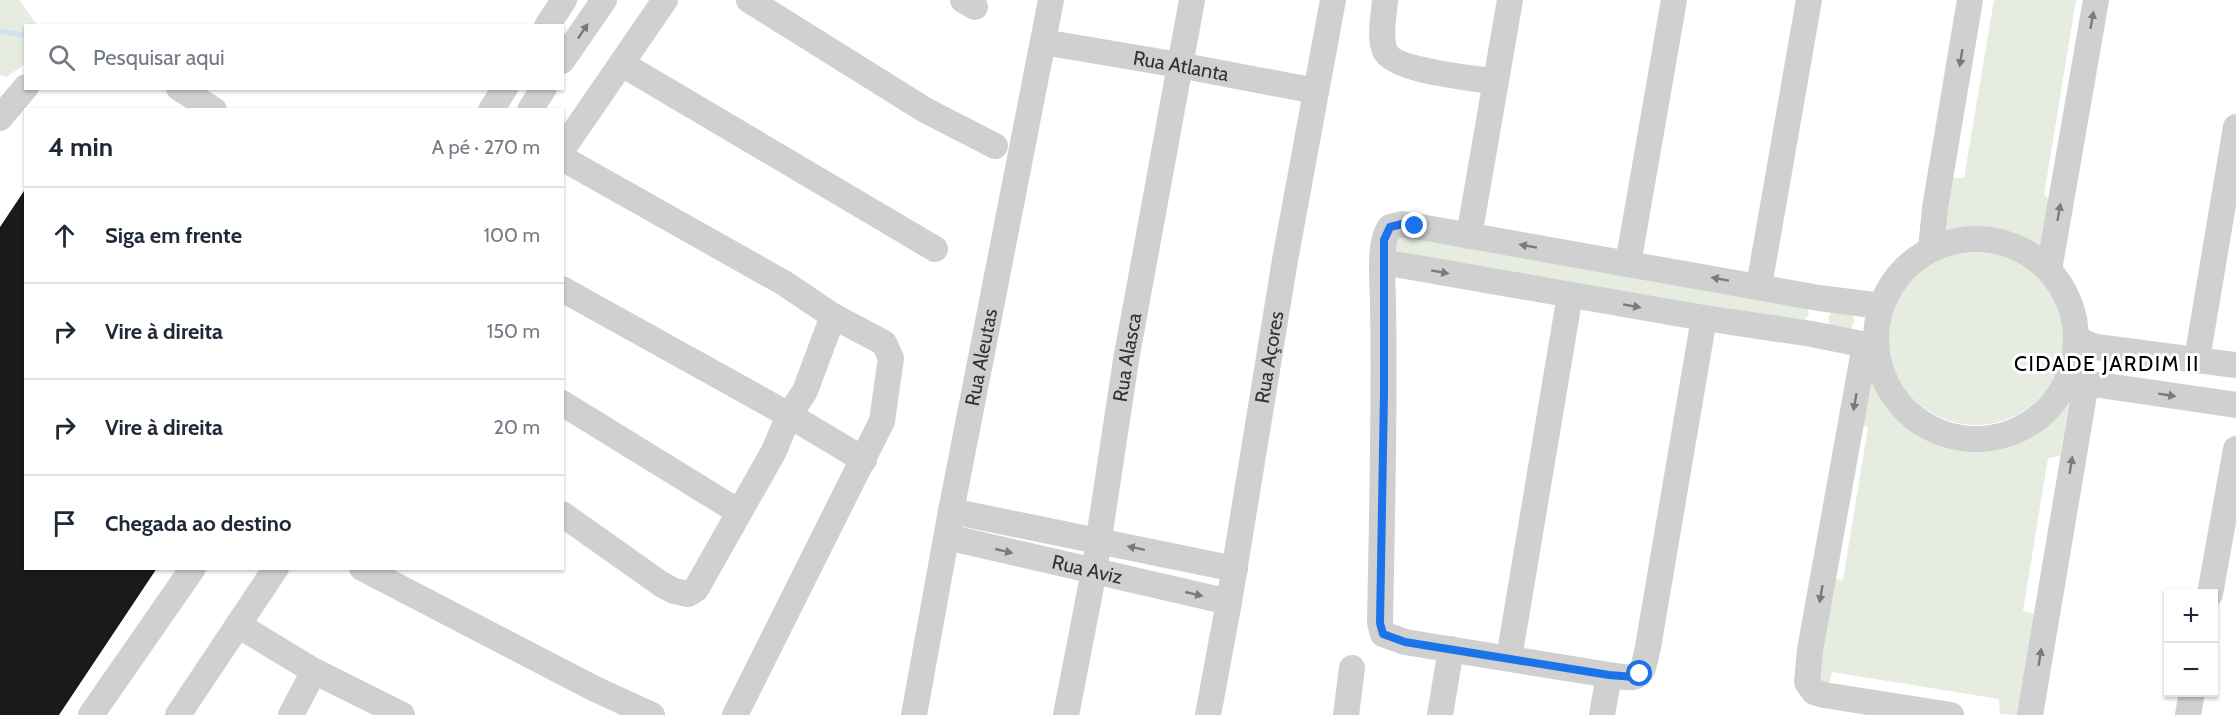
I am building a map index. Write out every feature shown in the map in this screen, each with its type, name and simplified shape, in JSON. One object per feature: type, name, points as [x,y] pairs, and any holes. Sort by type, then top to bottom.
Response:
[{"type":"street","points":[[548,24],[564,0]]},
{"type":"street","points":[[564,57],[604,0]]},
{"type":"street","points":[[564,147],[664,0]]},
{"type":"street","points":[[749,0],[925,110],[995,147]]},
{"type":"street","name":"Rua Aleutas","points":[[914,715],[946,537],[1051,0]]},
{"type":"street","name":"Rua Alasca","points":[[1066,715],[1094,571],[1126,360],[1192,0]]},
{"type":"street","name":"Rua Açores","points":[[1208,715],[1235,569],[1283,272],[1333,0]]},
{"type":"street","points":[[1384,0],[1384,49],[1394,62],[1403,66],[1496,82]]},
{"type":"street","points":[[1469,236],[1510,0]]},
{"type":"street","points":[[1628,264],[1674,0]]},
{"type":"street","points":[[1759,286],[1809,0]]},
{"type":"street","points":[[1931,249],[1940,177],[1970,0]]},
{"type":"street","points":[[2049,270],[2096,0]]},
{"type":"street","name":"Rua Atlanta","points":[[1043,42],[1316,91]]},
{"type":"street","points":[[622,64],[935,249]]},
{"type":"street","points":[[0,117],[24,89]]},
{"type":"street","points":[[182,90],[211,108]]},
{"type":"street","points":[[492,108],[504,90]]},
{"type":"street","points":[[531,108],[543,90]]},
{"type":"street","points":[[2197,358],[2236,127]]},
{"type":"street","points":[[564,159],[784,283],[833,316],[884,343],[891,358],[882,421],[735,715]]},
{"type":"street","points":[[1704,318],[1643,670],[1640,674],[1634,677],[1609,675],[1399,640],[1387,636],[1381,629],[1383,262],[1385,234],[1390,227],[1394,225],[1415,226],[1819,298],[1881,306]]},
{"type":"street","points":[[1951,715],[1824,695],[1814,692],[1807,682],[1810,650],[1870,346],[1881,306],[1893,282],[1909,263],[1931,249],[1955,240],[1980,238],[2006,242],[2029,253],[2049,270],[2061,285],[2069,302],[2076,339],[2074,359],[2077,381],[2030,715]]},
{"type":"street","points":[[1383,262],[1704,318],[1812,334],[1870,346]]},
{"type":"street","points":[[564,291],[789,415],[864,460]]},
{"type":"street","points":[[1509,658],[1570,295]]},
{"type":"street","points":[[1812,334],[1819,298]]},
{"type":"street","points":[[564,515],[661,584],[674,591],[688,594],[696,589],[774,451],[789,415],[805,391],[833,316]]},
{"type":"street","points":[[2076,339],[2096,347],[2197,358],[2236,365]]},
{"type":"street","points":[[1870,346],[1882,376],[1897,401],[1919,422],[1945,435],[1974,440],[2004,436],[2031,423],[2077,381]]},
{"type":"street","points":[[2122,388],[2130,350]]},
{"type":"street","points":[[2077,381],[2236,405]]},
{"type":"street","points":[[564,404],[740,512]]},
{"type":"street","points":[[2211,589],[2236,450]]},
{"type":"street","name":"Rua Aviz","points":[[951,511],[1235,569]]},
{"type":"street","name":"Rua Aviz","points":[[946,537],[1229,602]]},
{"type":"street","points":[[91,715],[192,570]]},
{"type":"street","points":[[178,715],[275,570]]},
{"type":"street","points":[[366,570],[652,715]]},
{"type":"street","points":[[238,625],[314,670],[402,715]]},
{"type":"street","points":[[1440,715],[1451,649]]},
{"type":"street","points":[[1346,715],[1352,668]]},
{"type":"street","points":[[291,715],[314,670]]},
{"type":"street","points":[[1602,715],[1609,675]]},
{"type":"street","points":[[2188,715],[2191,697]]},
{"type":"shaded area","points":[[0,0],[19,0],[36,24],[24,24],[24,65],[6,77],[0,75]]},
{"type":"shaded area","points":[[1994,0],[2076,0],[2044,195],[2053,202],[2046,247],[2039,250],[2006,236],[1972,231],[1947,233],[1943,227],[1950,178],[1964,178]]},
{"type":"shaded area","points":[[1399,236],[1807,307],[1809,314],[1803,323],[1396,252],[1393,245]]},
{"type":"shaded area","points":[[1976,249],[2010,256],[2025,264],[2038,275],[2049,288],[2057,303],[2064,337],[2057,371],[2049,386],[2038,399],[2025,410],[2010,418],[1976,425],[1942,418],[1927,410],[1914,399],[1903,386],[1895,371],[1888,337],[1895,303],[1903,288],[1914,275],[1927,264],[1942,256]]},
{"type":"shaded area","points":[[1832,311],[1853,314],[1854,322],[1850,330],[1830,327],[1828,318]]},
{"type":"shaded area","points":[[1870,369],[1885,399],[1905,422],[1929,438],[1955,446],[1983,448],[2010,441],[2037,427],[2061,404],[2069,405],[2060,456],[2048,458],[2023,611],[2035,614],[2017,715],[2000,714],[1999,699],[1832,672],[1829,684],[1813,682],[1830,578],[1843,580],[1868,427],[1856,425]]},
{"type":"building","points":[[24,191],[24,570],[156,570],[59,715],[0,715],[0,227]]},
{"type":"waterway","points":[[0,31],[23,35]]},
{"type":"district","name":"CIDADE JARDIM II","points":[[2107,364]]},
{"type":"route","points":[[1415,226],[1394,225],[1388,229],[1384,240],[1380,623],[1383,634],[1405,642],[1621,677],[1634,677],[1640,674]]}]
